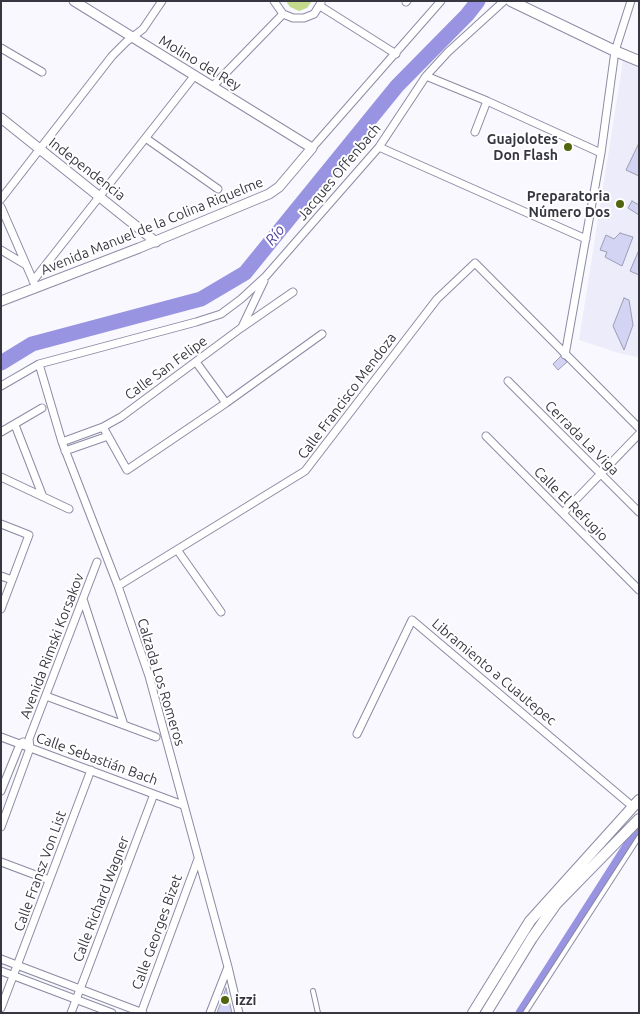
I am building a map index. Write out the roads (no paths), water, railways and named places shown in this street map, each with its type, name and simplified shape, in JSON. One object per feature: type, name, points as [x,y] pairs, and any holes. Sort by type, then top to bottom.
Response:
[{"type":"main road","points":[[511,1],[639,61]]},
{"type":"main road","name":"Libramiento a Cuautepec","points":[[473,1013],[530,921],[635,803]]},
{"type":"main road","points":[[486,1013],[532,938],[556,904],[639,819]]},
{"type":"street","name":"Molino del Rey","points":[[74,1],[312,148]]},
{"type":"street","points":[[1,199],[112,56],[143,30],[162,1]]},
{"type":"street","points":[[274,1],[283,14],[293,18],[304,18],[314,14],[321,4],[396,54]]},
{"type":"street","name":"Avenida Manuel de la Colina Riquelme","points":[[1,301],[35,285],[156,242],[268,194],[279,187],[441,1]]},
{"type":"street","name":"Jacques Offenbach","points":[[1,386],[39,364],[221,314],[242,299],[266,276],[379,147],[426,76],[448,52],[504,1]]},
{"type":"street","points":[[631,1],[615,51],[601,153],[565,355],[639,428]]},
{"type":"street","points":[[213,86],[283,14]]},
{"type":"street","points":[[1,48],[42,72]]},
{"type":"street","points":[[1,207],[35,285],[195,76]]},
{"type":"street","points":[[426,76],[487,101],[601,153]]},
{"type":"street","points":[[475,132],[487,101]]},
{"type":"street","name":"Independencia","points":[[1,118],[156,242]]},
{"type":"street","points":[[147,139],[218,189]]},
{"type":"street","points":[[379,147],[586,239]]},
{"type":"street","points":[[1,250],[26,265]]},
{"type":"street","name":"Calle Francisco Mendoza","points":[[118,586],[178,551],[305,471],[437,299],[475,262],[565,355]]},
{"type":"street","points":[[241,328],[266,276]]},
{"type":"street","name":"Calle San Felipe","points":[[62,442],[103,427],[121,416],[293,292]]},
{"type":"street","points":[[103,427],[127,470],[226,403],[322,334]]},
{"type":"street","points":[[196,362],[226,403]]},
{"type":"street","name":"Calzada Los Romeros","points":[[39,364],[65,451],[118,586],[149,676],[239,1013]]},
{"type":"street","name":"Cerrada La Viga","points":[[508,381],[639,512]]},
{"type":"street","points":[[1,432],[42,408]]},
{"type":"street","points":[[15,424],[43,497]]},
{"type":"street","points":[[563,513],[639,434]]},
{"type":"street","points":[[65,451],[108,436]]},
{"type":"street","name":"Calle El Refugio","points":[[486,436],[639,590]]},
{"type":"street","points":[[1,478],[69,509]]},
{"type":"street","points":[[1,524],[29,535],[1,609]]},
{"type":"street","points":[[178,551],[221,612]]},
{"type":"street","name":"Avenida Rimski Korsakov","points":[[1,828],[30,748],[29,739],[97,562]]},
{"type":"street","points":[[1,576],[12,580]]},
{"type":"street","points":[[83,598],[124,725]]},
{"type":"street","name":"Libramiento a Cuautepec","points":[[357,734],[412,620],[635,803]]},
{"type":"street","points":[[46,696],[156,737]]},
{"type":"street","name":"Calle Sebastián Bach","points":[[1,737],[183,805]]},
{"type":"street","name":"Avenida Rimski Korsakov","points":[[20,744],[29,739]]},
{"type":"street","points":[[1,791],[20,744]]},
{"type":"street","name":"Calle Fransz Von List","points":[[1,1008],[15,976],[91,770]]},
{"type":"street","points":[[6,780],[17,784]]},
{"type":"street","name":"Calle Richard Wagner","points":[[71,1013],[154,794]]},
{"type":"street","name":"Calle Georges Bizet","points":[[141,1012],[198,859]]},
{"type":"street","points":[[1,862],[49,880]]},
{"type":"street","points":[[1,959],[141,1012]]},
{"type":"street","points":[[210,1013],[228,967]]},
{"type":"street","points":[[1,971],[112,1013]]},
{"type":"lane","points":[[525,1013],[639,836]]},
{"type":"lane","points":[[313,991],[318,1013]]},
{"type":"waterway","name":"Río","points":[[1,363],[32,344],[201,299],[245,273],[397,86],[467,15],[478,1]]},
{"type":"waterway","points":[[520,1013],[639,827]]},
{"type":"place","name":"Guajolotes Don Flash","points":[[568,147]]},
{"type":"place","name":"Preparatoria Número Dos","points":[[620,204]]},
{"type":"place","name":"izzi","points":[[225,1000]]}]
